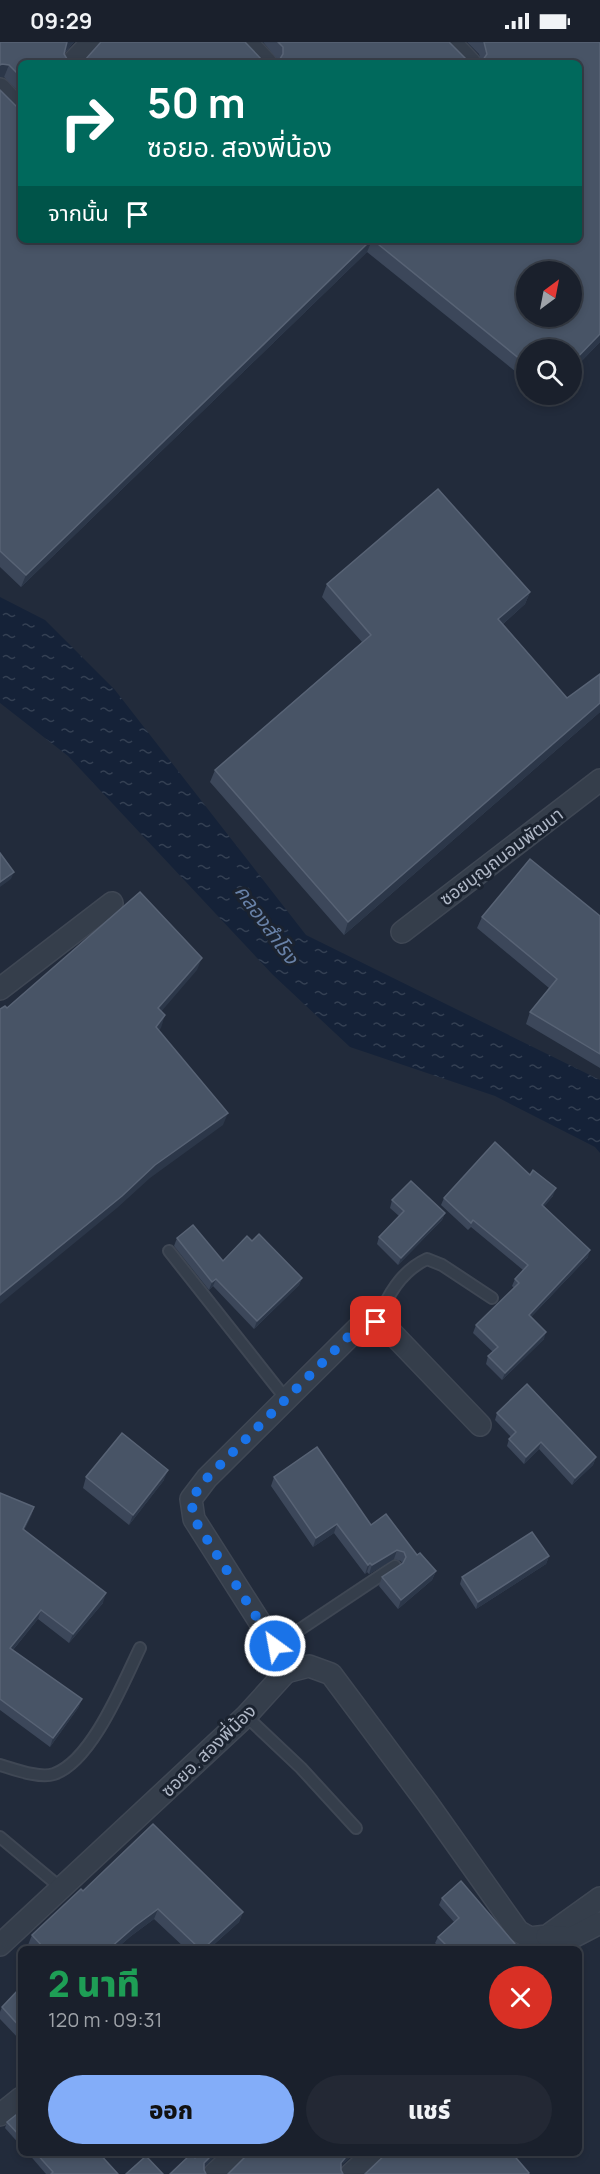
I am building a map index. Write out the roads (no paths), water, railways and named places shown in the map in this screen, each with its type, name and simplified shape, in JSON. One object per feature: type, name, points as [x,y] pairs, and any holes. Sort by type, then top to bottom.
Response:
[{"type":"street","points":[[75,60],[92,42]]},
{"type":"street","points":[[246,42],[263,60]]},
{"type":"street","points":[[450,42],[467,60]]},
{"type":"street","points":[[0,89],[18,109]]},
{"type":"street","name":"ซอยบุญถนอมพัฒนา","points":[[402,932],[600,780]]},
{"type":"street","points":[[0,989],[112,903]]},
{"type":"street","points":[[480,1425],[389,1330],[376,1322],[363,1322],[207,1478],[191,1499],[194,1519],[275,1646],[286,1672],[309,1666],[331,1674],[428,1804],[518,1931],[530,1938],[547,1936],[571,1938],[600,1923]]},
{"type":"street","name":"ซอยอ. สองพี่น้อง","points":[[0,1945],[246,1716],[286,1672]]},
{"type":"street","points":[[547,1936],[600,1898]]},
{"type":"street","points":[[0,2115],[18,2100]]},
{"type":"street","points":[[214,2174],[234,2156]]},
{"type":"street","points":[[351,2174],[371,2156]]},
{"type":"lane","points":[[169,1251],[286,1399]]},
{"type":"lane","points":[[376,1322],[387,1298],[403,1276],[415,1264],[427,1259],[442,1264],[492,1298]]},
{"type":"lane","points":[[275,1646],[395,1566]]},
{"type":"lane","points":[[0,1765],[25,1773],[52,1775],[72,1765],[104,1722],[140,1648]]},
{"type":"lane","points":[[246,1716],[301,1768],[356,1828]]},
{"type":"lane","points":[[0,1837],[61,1888]]},
{"type":"water","name":"คลองสำโรง","points":[[0,597],[45,620],[115,690],[306,935],[600,1080],[600,1153],[595,1147],[495,1096],[350,1047],[273,975],[68,756],[0,703]]}]
